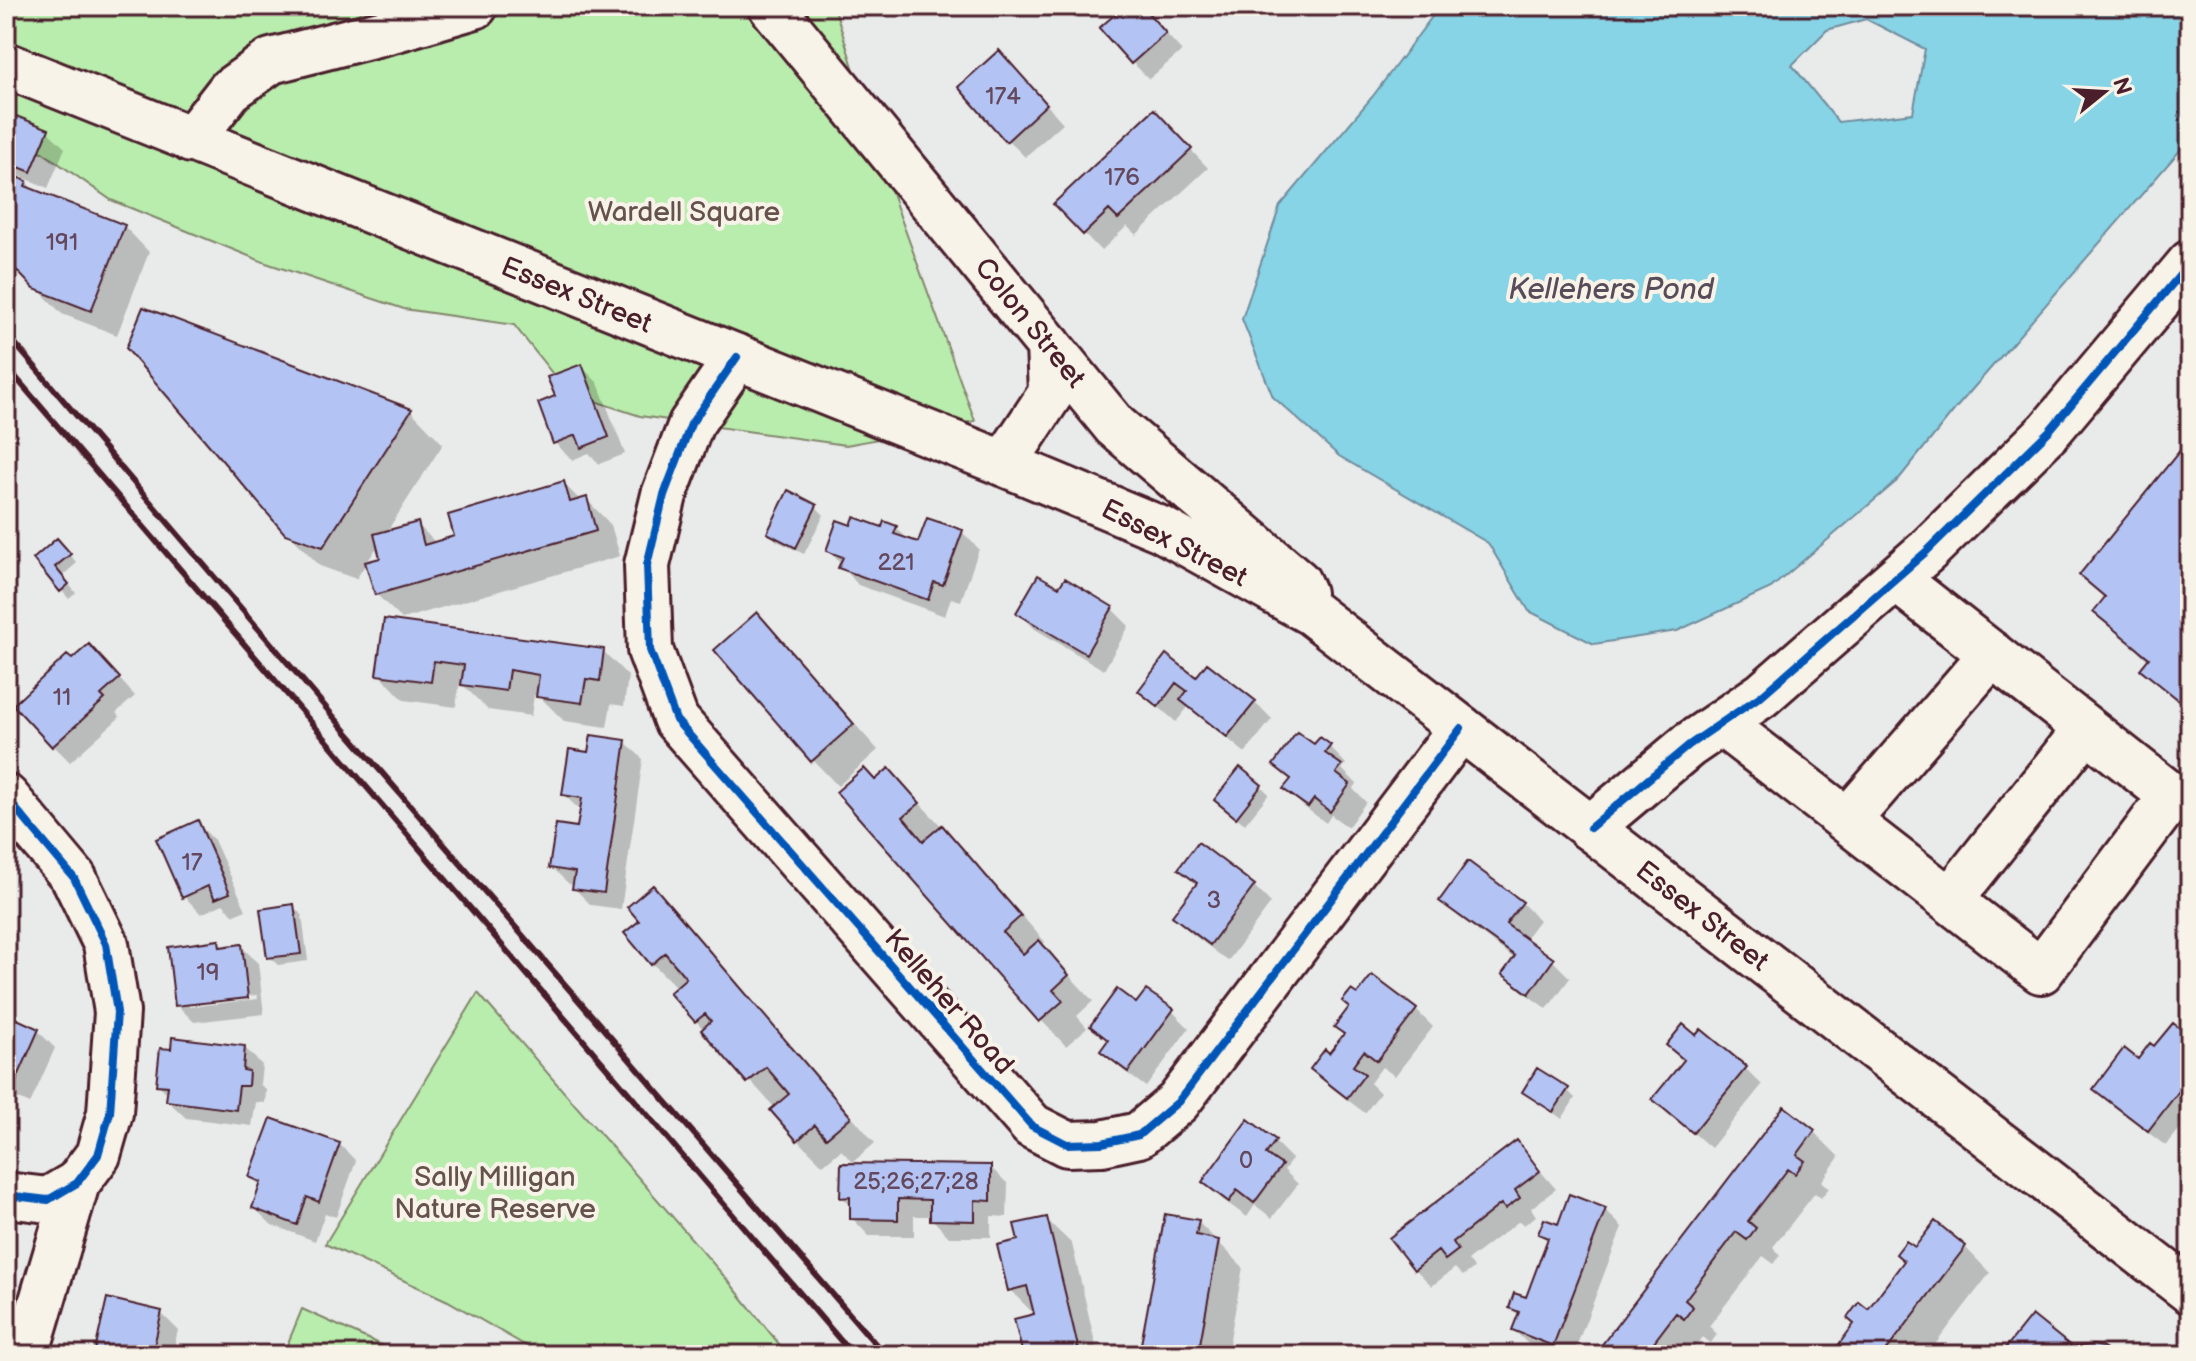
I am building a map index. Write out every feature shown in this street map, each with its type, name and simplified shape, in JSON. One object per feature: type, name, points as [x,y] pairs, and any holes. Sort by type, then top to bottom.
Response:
[{"type":"main road","points":[[191,140],[230,90],[271,61],[475,6]]},
{"type":"main road","name":"Colon Street","points":[[771,6],[1115,426],[1298,582],[1312,613]]},
{"type":"main road","name":"Essex Street","points":[[6,65],[1161,529],[1312,613],[2190,1291]]},
{"type":"main road","points":[[1590,828],[1689,745],[1762,695],[1896,579],[2049,431],[2190,263]]},
{"type":"main road","points":[[1004,464],[1051,393],[1049,345]]},
{"type":"main road","name":"Kelleher Road","points":[[737,357],[691,424],[664,495],[647,565],[650,650],[676,720],[1013,1106],[1032,1126],[1067,1144],[1102,1143],[1139,1135],[1178,1102],[1461,728]]},
{"type":"main road","points":[[1721,723],[2041,971],[2172,796],[1896,579]]},
{"type":"main road","points":[[1848,820],[1992,654]]},
{"type":"main road","points":[[1950,900],[2086,729]]},
{"type":"main road","points":[[6,797],[74,878],[106,944],[117,1012],[110,1113],[98,1155],[77,1183],[26,1355]]},
{"type":"main road","points":[[6,1195],[48,1200],[77,1183]]},
{"type":"green space","name":"Wardell Square","points":[[7,6],[834,6],[896,205],[975,421],[846,445],[640,416],[567,392],[514,325],[404,309],[266,263],[111,200],[25,140],[6,114]]},
{"type":"green space","name":"Sally Milligan Nature Reserve","points":[[478,993],[730,1283],[788,1355],[542,1355],[448,1301],[325,1244]]},
{"type":"green space","points":[[302,1309],[394,1351],[402,1355],[283,1355]]},
{"type":"water","name":"Kellehers Pond","points":[[1440,6],[2190,6],[2190,139],[1956,408],[1898,480],[1771,588],[1677,631],[1594,644],[1529,611],[1488,543],[1339,456],[1273,397],[1242,319],[1280,206],[1373,96]],"holes":[[[1866,19],[1925,49],[1913,113],[1838,122],[1792,65],[1827,30]]]},
{"type":"building","points":[[1125,6],[1142,6],[1166,33],[1131,64],[1099,28]]},
{"type":"building","points":[[999,50],[1047,104],[1006,142],[958,87]]},
{"type":"building","points":[[1154,109],[1192,149],[1118,219],[1109,210],[1083,235],[1053,204]]},
{"type":"building","points":[[6,112],[49,129],[31,172],[6,162]]},
{"type":"building","points":[[6,173],[27,181],[25,186],[125,225],[91,311],[34,289],[6,259]]},
{"type":"building","points":[[143,307],[412,409],[323,547],[285,534],[126,348]]},
{"type":"building","points":[[582,364],[609,437],[581,448],[576,435],[553,444],[538,403],[555,396],[547,377]]},
{"type":"building","points":[[2190,438],[2190,709],[2140,669],[2149,658],[2093,612],[2105,597],[2079,575]]},
{"type":"building","points":[[564,481],[570,502],[587,497],[596,531],[375,595],[365,562],[380,558],[374,534],[418,522],[424,545],[454,536],[448,515]]},
{"type":"building","points":[[788,490],[817,505],[796,548],[767,533]]},
{"type":"building","points":[[854,517],[882,527],[884,521],[897,526],[894,534],[918,542],[927,518],[963,530],[943,585],[934,582],[928,600],[838,568],[843,557],[826,551],[837,520],[851,525]]},
{"type":"building","points":[[57,538],[71,554],[55,567],[69,584],[60,592],[33,559]]},
{"type":"building","points":[[1038,575],[1059,587],[1065,578],[1113,607],[1086,654],[1016,613]]},
{"type":"building","points":[[757,612],[854,724],[811,762],[714,650]]},
{"type":"building","points":[[384,619],[604,649],[600,681],[586,679],[582,703],[536,697],[539,675],[509,670],[506,691],[461,685],[464,665],[434,661],[431,682],[376,675]]},
{"type":"building","points":[[89,644],[120,678],[101,695],[105,699],[52,747],[13,705],[67,655],[72,659]]},
{"type":"building","points":[[1166,654],[1196,677],[1207,663],[1256,701],[1227,737],[1180,700],[1187,691],[1176,683],[1158,707],[1138,691]]},
{"type":"building","points":[[1297,732],[1314,744],[1320,737],[1331,745],[1325,753],[1342,765],[1336,773],[1350,784],[1330,812],[1314,799],[1308,807],[1283,789],[1291,779],[1273,765]]},
{"type":"building","points":[[591,735],[626,740],[604,893],[572,889],[575,872],[549,868],[556,824],[577,827],[582,798],[562,795],[569,749],[588,752]]},
{"type":"building","points":[[1240,767],[1262,785],[1236,818],[1214,800]]},
{"type":"building","points":[[864,768],[875,780],[889,768],[920,803],[903,817],[923,841],[942,825],[1021,916],[1003,932],[1023,954],[1039,940],[1069,975],[1053,990],[1063,1001],[1039,1022],[836,792]]},
{"type":"building","points":[[198,820],[230,893],[215,899],[208,886],[182,898],[156,839]]},
{"type":"building","points":[[1198,842],[1255,885],[1210,945],[1172,916],[1197,883],[1178,869]]},
{"type":"building","points":[[1468,861],[1523,902],[1506,924],[1554,959],[1529,994],[1502,974],[1515,956],[1439,901]]},
{"type":"building","points":[[653,885],[851,1117],[826,1138],[815,1125],[797,1141],[770,1110],[789,1094],[766,1067],[747,1083],[701,1030],[711,1021],[705,1014],[695,1022],[669,993],[686,978],[665,953],[651,965],[624,933],[639,921],[627,907]]},
{"type":"building","points":[[294,904],[301,954],[267,958],[260,909]]},
{"type":"building","points":[[219,940],[220,947],[242,944],[248,998],[175,1006],[168,947]]},
{"type":"building","points":[[1372,975],[1417,1009],[1377,1061],[1364,1051],[1353,1066],[1365,1074],[1347,1098],[1310,1069],[1325,1049],[1329,1053],[1344,1034],[1334,1027],[1349,1007],[1342,1001],[1351,990],[1357,994]]},
{"type":"building","points":[[1117,989],[1136,1003],[1146,990],[1174,1009],[1128,1072],[1100,1051],[1108,1040],[1090,1026]]},
{"type":"building","points":[[6,1014],[39,1029],[13,1088],[6,1085]]},
{"type":"building","points":[[2173,1023],[2190,1036],[2190,1091],[2186,1096],[2179,1091],[2148,1131],[2093,1089],[2124,1048],[2138,1059],[2150,1043],[2154,1046]]},
{"type":"building","points":[[1683,1024],[1696,1035],[1701,1029],[1747,1067],[1693,1133],[1652,1099],[1684,1060],[1666,1045]]},
{"type":"building","points":[[172,1037],[245,1046],[243,1070],[249,1071],[248,1086],[239,1086],[236,1110],[166,1101],[168,1086],[156,1085],[160,1048],[171,1049]]},
{"type":"building","points":[[1537,1068],[1569,1088],[1553,1112],[1522,1092]]},
{"type":"building","points":[[1784,1106],[1815,1130],[1797,1155],[1805,1161],[1795,1174],[1788,1169],[1748,1221],[1756,1228],[1747,1240],[1736,1232],[1685,1300],[1693,1307],[1684,1319],[1676,1313],[1644,1355],[1594,1355]]},
{"type":"building","points":[[271,1118],[340,1143],[319,1202],[307,1197],[297,1225],[252,1208],[261,1182],[249,1177]]},
{"type":"building","points":[[1248,1119],[1276,1140],[1266,1154],[1282,1165],[1254,1203],[1237,1190],[1229,1202],[1202,1182]]},
{"type":"building","points":[[1517,1140],[1540,1171],[1515,1190],[1520,1198],[1505,1209],[1501,1204],[1453,1242],[1458,1250],[1445,1260],[1438,1251],[1414,1270],[1389,1238]]},
{"type":"building","points":[[841,1163],[991,1165],[991,1201],[975,1200],[975,1221],[930,1220],[930,1200],[898,1199],[898,1220],[850,1219],[850,1197],[840,1198]]},
{"type":"building","points":[[1569,1194],[1606,1208],[1553,1346],[1512,1330],[1519,1312],[1509,1308],[1514,1293],[1526,1297],[1548,1238],[1538,1234],[1544,1219],[1558,1224]]},
{"type":"building","points":[[1165,1214],[1199,1220],[1196,1235],[1219,1240],[1198,1355],[1139,1355]]},
{"type":"building","points":[[1047,1217],[1080,1355],[1023,1355],[1014,1319],[1034,1314],[1027,1286],[1008,1291],[997,1245],[1018,1240],[1014,1224]]},
{"type":"building","points":[[1935,1221],[1966,1246],[1883,1355],[1831,1355],[1854,1324],[1847,1318],[1859,1302],[1868,1309],[1904,1261],[1896,1254],[1906,1241],[1915,1247]]},
{"type":"building","points":[[107,1298],[162,1311],[152,1355],[94,1355]]},
{"type":"building","points":[[2032,1315],[2072,1347],[2093,1345],[2113,1355],[2000,1355]]},
{"type":"railway","points":[[6,333],[885,1355]]},
{"type":"railway","points":[[6,366],[853,1355]]},
{"type":"cycle path","points":[[1590,828],[1689,745],[1762,695],[1927,551],[2049,431],[2190,263]]},
{"type":"cycle path","points":[[737,357],[691,424],[664,495],[647,565],[650,650],[676,720],[1032,1126],[1067,1144],[1102,1143],[1139,1135],[1178,1102],[1461,728]]},
{"type":"cycle path","points":[[6,797],[74,878],[106,944],[117,1012],[110,1113],[98,1155],[77,1183],[48,1200],[6,1195]]}]
